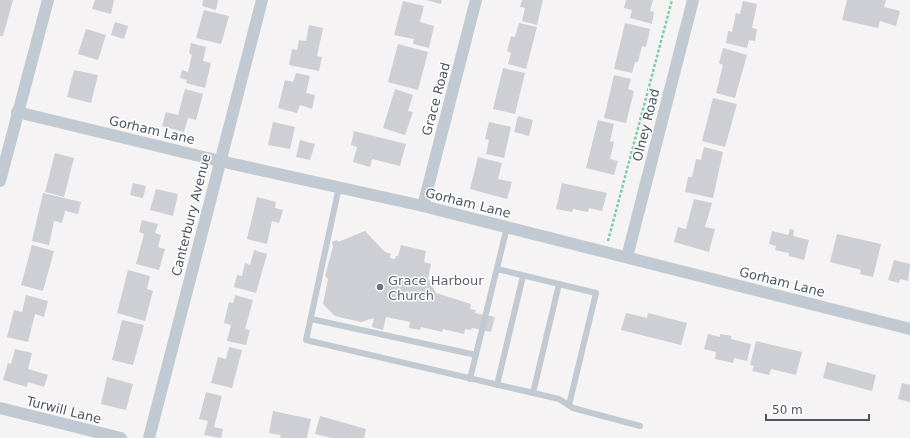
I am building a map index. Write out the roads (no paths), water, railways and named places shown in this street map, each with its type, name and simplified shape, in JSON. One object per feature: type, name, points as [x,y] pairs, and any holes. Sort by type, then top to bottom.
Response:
[{"type":"street","points":[[0,181],[17,112],[48,0]]},
{"type":"street","name":"Canterbury Avenue","points":[[149,438],[262,0]]},
{"type":"street","name":"Grace Road","points":[[423,206],[476,0]]},
{"type":"street","name":"Olney Road","points":[[627,258],[693,0]]},
{"type":"street","name":"Gorham Lane","points":[[17,112],[220,161],[423,206],[910,329]]},
{"type":"street","name":"Turwill Lane","points":[[0,408],[121,438]]},
{"type":"lane","points":[[339,187],[306,340],[559,399],[569,405],[640,426]]},
{"type":"lane","points":[[470,379],[507,227]]},
{"type":"lane","points":[[497,269],[596,294],[569,405]]},
{"type":"lane","points":[[497,385],[523,276]]},
{"type":"lane","points":[[533,393],[559,284]]},
{"type":"lane","points":[[311,319],[476,355]]},
{"type":"place","name":"Grace Harbour Church","points":[[380,287]]}]
